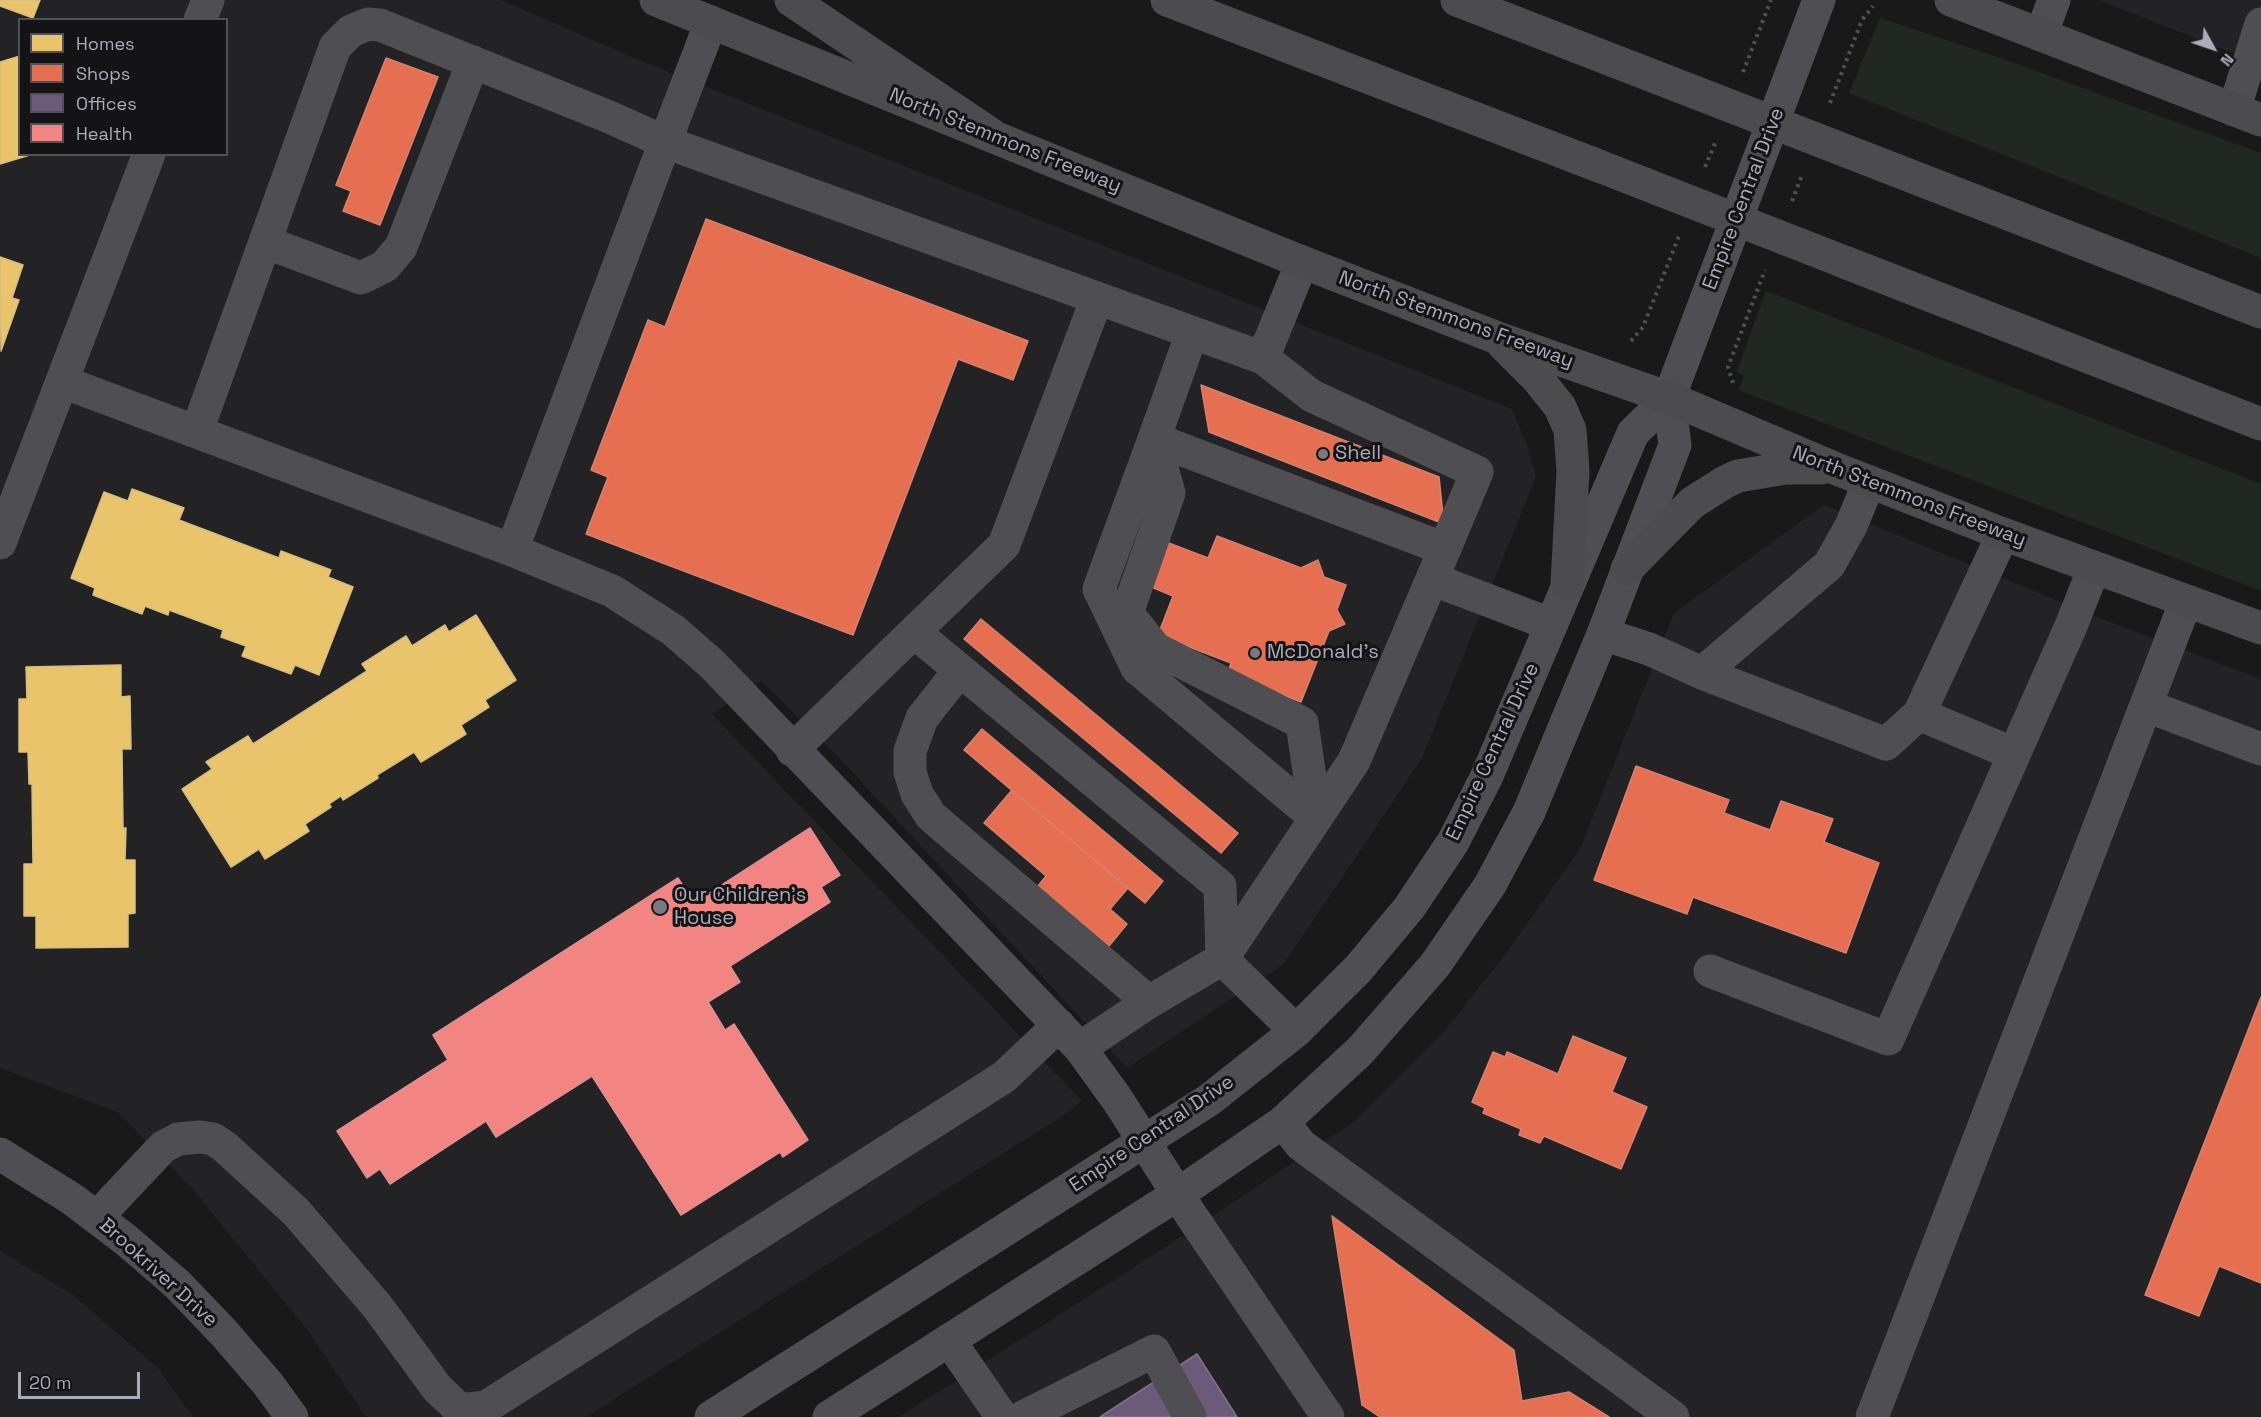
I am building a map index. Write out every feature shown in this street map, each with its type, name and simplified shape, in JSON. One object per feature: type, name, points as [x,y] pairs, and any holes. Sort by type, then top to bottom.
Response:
[{"type":"main road","name":"North Stemmons Freeway","points":[[656,0],[1302,262],[1495,337],[1669,398],[1834,468],[2002,534],[2261,628]]},
{"type":"main road","points":[[791,0],[992,135]]},
{"type":"main road","points":[[1167,0],[2261,424]]},
{"type":"main road","points":[[1457,0],[2261,312]]},
{"type":"main road","points":[[1951,0],[2248,115]]},
{"type":"main road","points":[[1495,337],[1537,378],[1560,407],[1570,430],[1573,471],[1568,584]]},
{"type":"main road","points":[[1627,569],[1692,503],[1725,482],[1738,476],[1786,468],[1834,468]]},
{"type":"street","points":[[201,18],[208,0]]},
{"type":"street","name":"Empire Central Drive","points":[[711,1417],[1209,1100],[1296,1031],[1358,969],[1409,908],[1454,842],[1486,778],[1633,434],[1669,398],[1819,0]]},
{"type":"street","points":[[2041,35],[2054,0]]},
{"type":"street","points":[[2256,0],[2261,2]]},
{"type":"street","points":[[512,550],[711,22]]},
{"type":"street","points":[[97,1217],[163,1147],[178,1139],[200,1137],[213,1139],[225,1146],[296,1212],[377,1306],[437,1388],[460,1410],[486,1407],[1069,1037],[1149,1002],[1221,959],[1354,761],[1477,472],[1312,396],[1263,358],[665,142],[473,62],[380,25],[369,24],[351,31],[335,47],[196,431]]},
{"type":"street","points":[[2248,115],[2261,24]]},
{"type":"street","points":[[265,242],[361,279],[385,266],[401,247],[473,62]]},
{"type":"street","points":[[0,543],[148,156]]},
{"type":"street","points":[[1263,358],[1302,262]]},
{"type":"street","points":[[792,750],[1004,544],[1097,298]]},
{"type":"street","points":[[1192,333],[1099,589],[1137,668],[1316,818]]},
{"type":"street","points":[[63,382],[512,550],[612,591],[673,630],[712,664],[1069,1037],[1144,1142],[1328,1417]]},
{"type":"street","name":"Empire Central Drive","points":[[829,1417],[1178,1194],[1283,1122],[1328,1083],[1368,1043],[1435,965],[1490,885],[1529,812],[1603,634],[1675,446],[1669,398]]},
{"type":"street","points":[[1154,439],[1445,549]]},
{"type":"street","points":[[1154,439],[1169,493],[1127,613],[1156,649],[1302,723],[1316,818]]},
{"type":"street","points":[[1702,673],[1829,565],[1851,526],[1869,482]]},
{"type":"street","points":[[1603,634],[1649,649],[1702,673],[1886,744],[1919,714],[2002,534]]},
{"type":"street","points":[[1710,971],[1888,1039],[2071,626],[2094,568]]},
{"type":"street","points":[[1432,579],[1550,624]]},
{"type":"street","points":[[1872,1417],[2186,601]]},
{"type":"street","points":[[914,632],[1220,886],[1221,959],[1296,1031]]},
{"type":"street","points":[[960,670],[922,717],[910,751],[910,772],[917,794],[931,816],[1149,1002]]},
{"type":"street","points":[[2147,706],[2261,749]]},
{"type":"street","points":[[1919,714],[2014,754]]},
{"type":"street","points":[[1283,1122],[1301,1145],[1673,1417]]},
{"type":"street","name":"Brookriver Drive","points":[[0,1154],[97,1217],[177,1284],[224,1333],[268,1384],[292,1417]]},
{"type":"street","points":[[949,1340],[1002,1417]]},
{"type":"street","points":[[1023,1417],[1154,1351],[1186,1416]]},
{"type":"path","points":[[1828,107],[1862,20],[1873,6]]},
{"type":"path","points":[[1791,204],[1803,172]]},
{"type":"path","points":[[1734,384],[1728,367],[1765,269]]},
{"type":"shaded area","points":[[0,0],[501,0],[632,57],[1512,409],[1528,447],[1536,477],[1422,758],[1284,964],[1127,1068],[843,762],[761,681],[712,714],[1082,1101],[1059,1118],[586,1417],[366,1417],[309,1332],[190,1186],[117,1112],[0,1068]]},
{"type":"shaded area","points":[[2098,0],[2261,0],[2261,64]]},
{"type":"shaded area","points":[[1880,18],[2009,61],[2261,153],[2261,258],[1849,93]]},
{"type":"shaded area","points":[[1766,291],[2261,484],[2261,591],[1738,390],[1744,377],[1737,371]]},
{"type":"shaded area","points":[[1824,505],[2115,624],[2261,679],[2261,1417],[899,1417],[1158,1252],[1353,1123],[1443,1033],[1507,952],[1580,849],[1674,613]]},
{"type":"shaded area","points":[[0,1251],[73,1295],[158,1368],[193,1417],[0,1417]]},
{"type":"building: Homes","points":[[0,0],[40,0],[33,18],[0,6]]},
{"type":"building: Homes","points":[[18,57],[18,156],[26,156],[0,164],[0,62]]},
{"type":"building: Homes","points":[[0,257],[23,265],[12,298],[19,300],[1,351]]},
{"type":"building: Homes","points":[[132,489],[184,508],[179,520],[279,558],[281,551],[331,570],[328,577],[353,587],[319,675],[295,665],[291,674],[242,656],[246,646],[221,637],[223,630],[169,610],[168,615],[145,606],[142,614],[93,595],[95,588],[71,578],[104,492],[128,501]]},
{"type":"building: Homes","points":[[476,615],[516,680],[485,700],[489,707],[461,725],[466,734],[421,762],[414,752],[343,800],[341,796],[329,804],[331,807],[305,824],[309,831],[265,859],[259,849],[231,867],[182,789],[212,769],[206,762],[248,736],[253,744],[367,671],[362,664],[406,636],[412,646],[445,625],[449,632]]},
{"type":"building: Homes","points":[[121,665],[121,697],[130,696],[131,749],[122,749],[123,828],[126,828],[125,860],[135,860],[135,913],[128,914],[128,947],[36,948],[36,916],[24,916],[24,864],[33,864],[32,784],[29,784],[28,752],[19,752],[19,699],[27,699],[26,667]]},
{"type":"building: Shops","points":[[386,58],[438,77],[380,225],[343,211],[351,191],[336,185]]},
{"type":"building: Shops","points":[[706,219],[1028,341],[1013,380],[958,359],[853,635],[586,534],[608,477],[591,470],[648,320],[665,327]]},
{"type":"building: Shops","name":"Shell","points":[[1201,385],[1439,477],[1444,524],[1209,432]]},
{"type":"building: Shops","points":[[1217,536],[1301,568],[1318,560],[1324,577],[1346,585],[1337,610],[1345,624],[1329,631],[1301,702],[1244,680],[1226,678],[1231,663],[1158,635],[1173,596],[1149,586],[1166,542],[1208,558]]},
{"type":"building: Shops","points":[[981,619],[1238,833],[1221,853],[964,639]]},
{"type":"building: Shops","points":[[982,729],[1163,881],[1145,903],[964,750]]},
{"type":"building: Shops","points":[[1636,766],[1729,800],[1724,813],[1770,830],[1781,801],[1833,819],[1824,842],[1879,863],[1846,953],[1693,897],[1687,914],[1594,880]]},
{"type":"building: Shops","points":[[1012,790],[1128,888],[1110,909],[1127,924],[1109,946],[1038,886],[1046,876],[984,823]]},
{"type":"building: Shops","points":[[2261,997],[2261,1283],[2219,1266],[2199,1316],[2145,1295]]},
{"type":"building: Shops","points":[[1573,1036],[1626,1058],[1612,1092],[1647,1107],[1621,1169],[1544,1136],[1540,1143],[1519,1135],[1521,1129],[1483,1113],[1485,1108],[1472,1102],[1493,1052],[1505,1057],[1507,1052],[1558,1074]]},
{"type":"building: Shops","points":[[1332,1216],[1514,1350],[1522,1401],[1569,1392],[1609,1417],[1380,1417],[1362,1405]]},
{"type":"building: Offices","points":[[1197,1354],[1237,1417],[1100,1417]]},
{"type":"building: Health","points":[[810,828],[840,875],[821,887],[830,902],[730,966],[740,982],[708,1002],[725,1030],[734,1024],[808,1140],[783,1157],[780,1152],[681,1215],[592,1076],[496,1137],[486,1121],[390,1184],[380,1169],[367,1178],[337,1131],[448,1060],[433,1035],[678,878],[694,903]]},
{"type":"place","name":"Shell","points":[[1323,454]]},
{"type":"place","name":"McDonald's","points":[[1255,653]]},
{"type":"place","name":"Our Children's House","points":[[660,907]]}]
